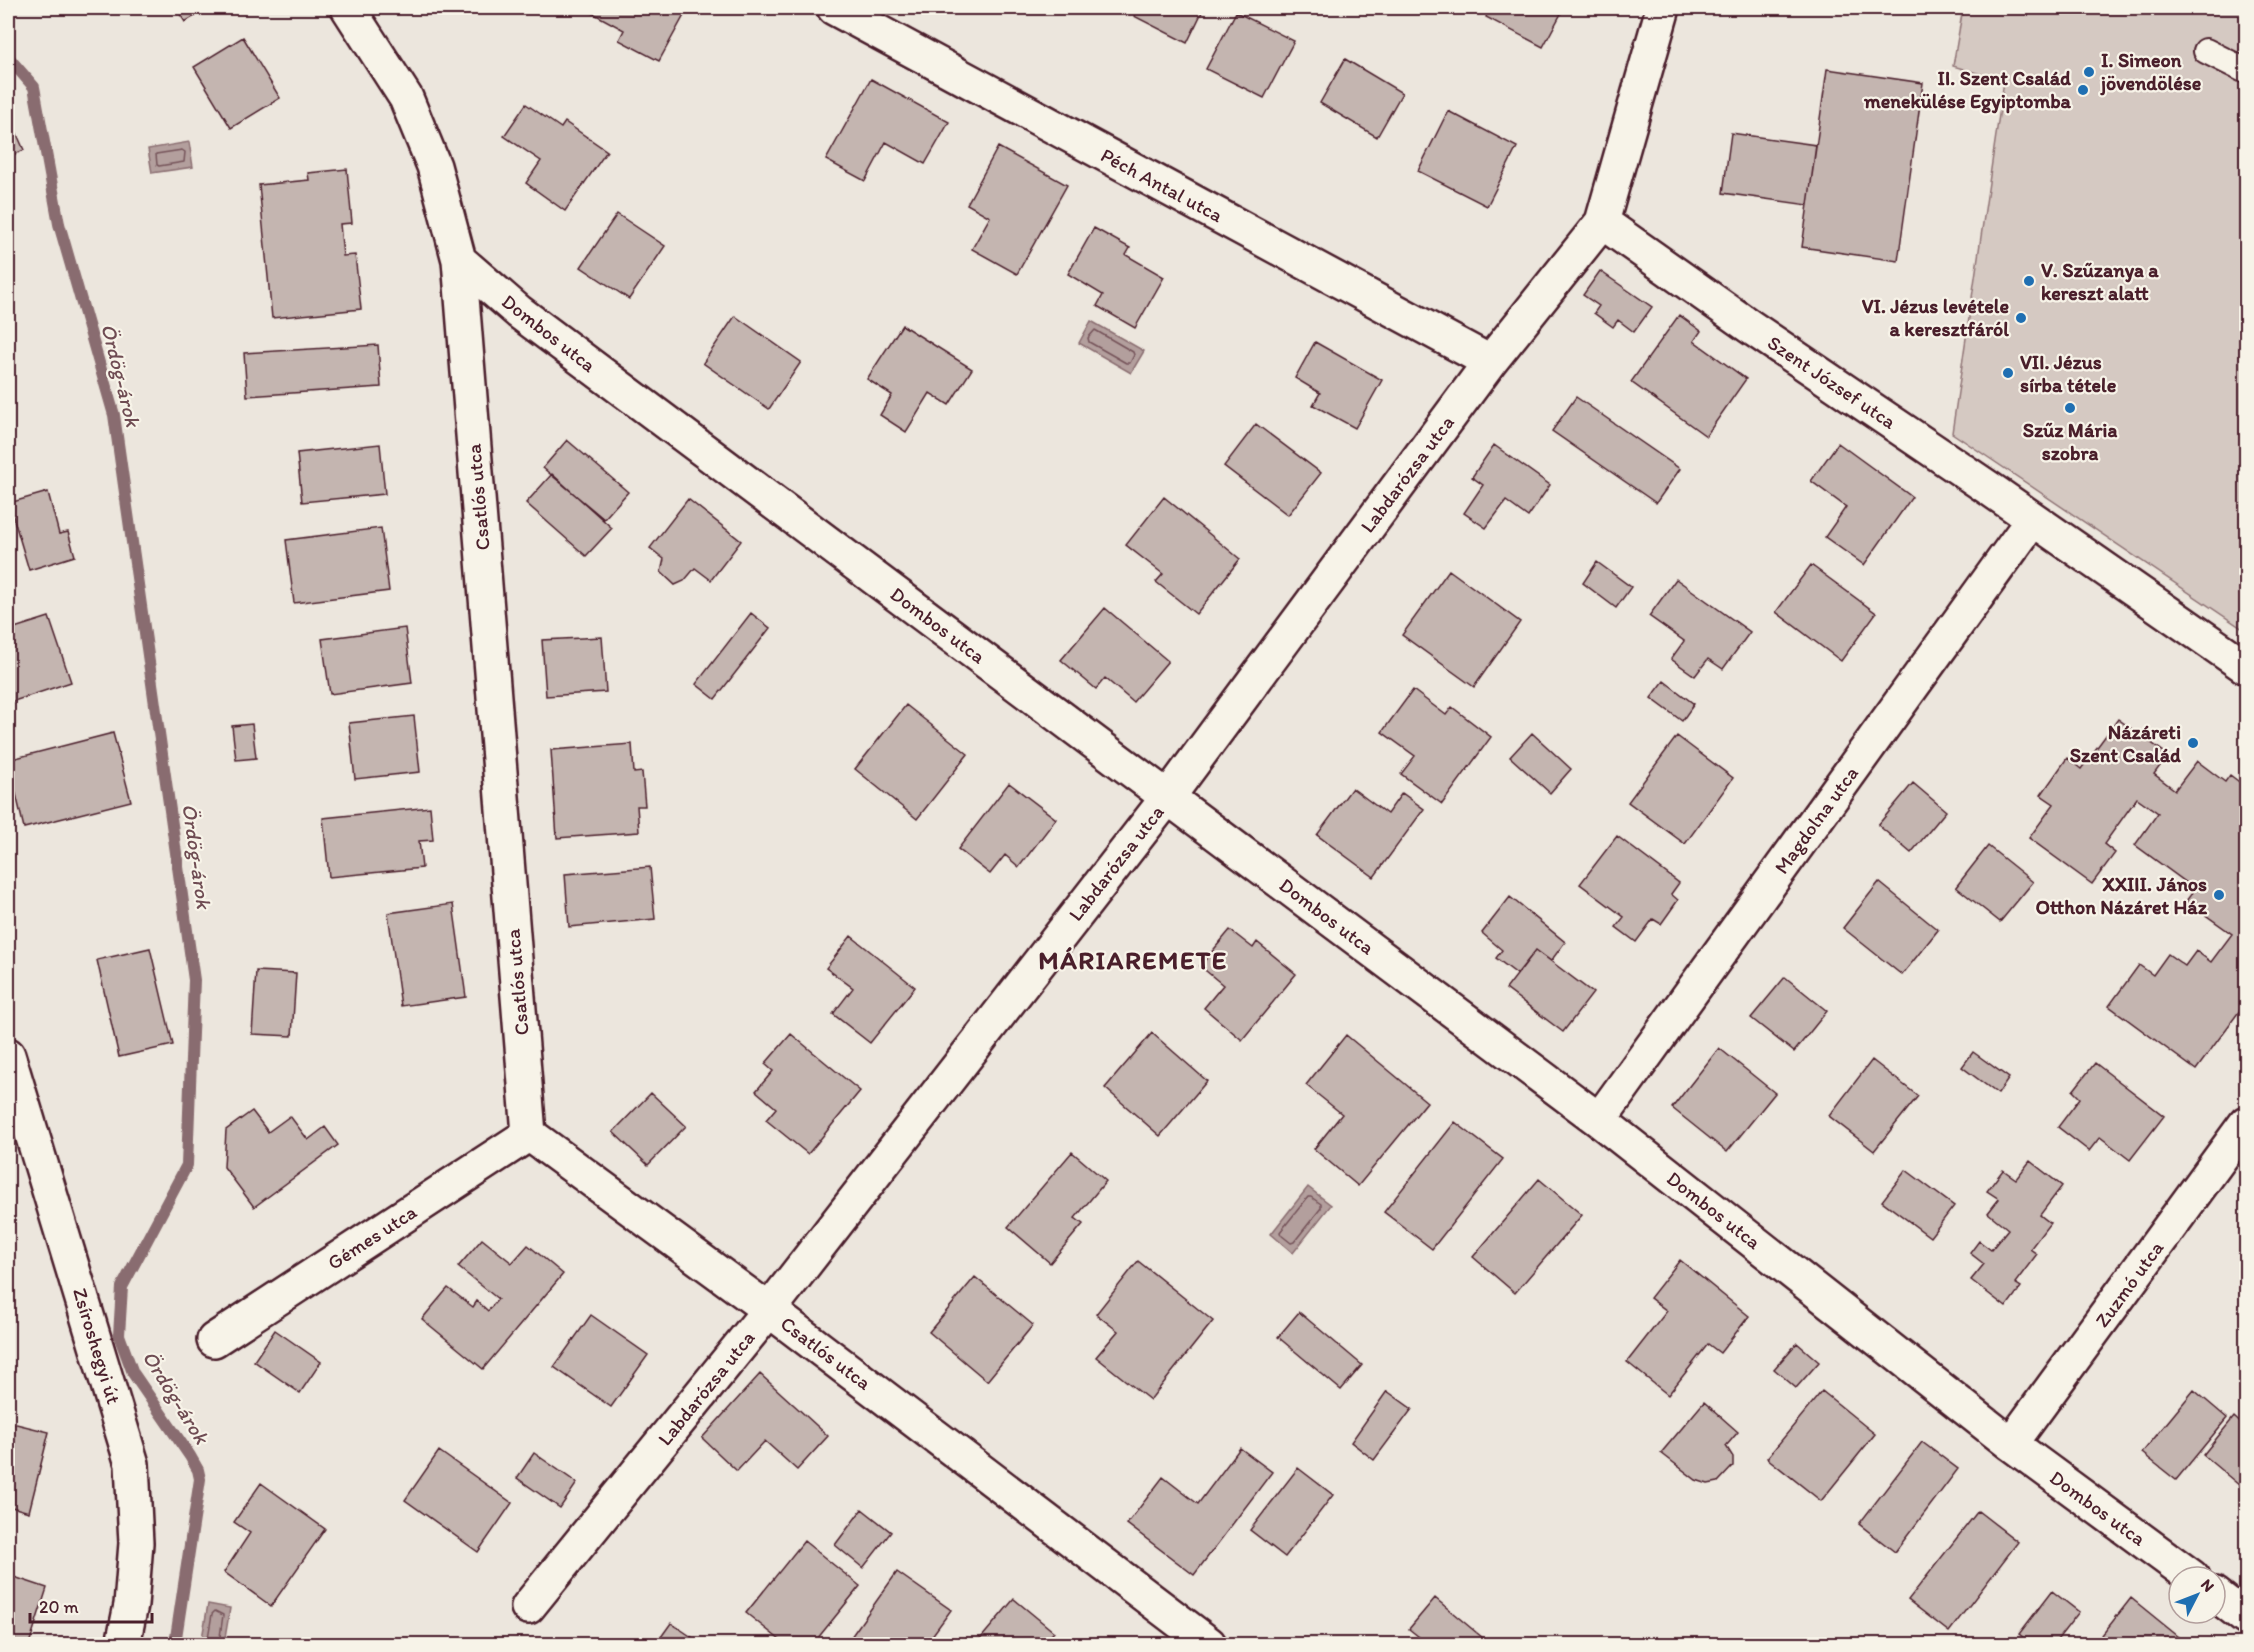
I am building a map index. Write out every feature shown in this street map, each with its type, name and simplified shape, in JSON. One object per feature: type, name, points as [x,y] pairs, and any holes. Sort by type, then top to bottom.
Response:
[{"type":"street","name":"Csatlós utca","points":[[348,8],[406,98],[434,166],[459,260],[529,1134],[769,1310],[1209,1644]]},
{"type":"street","name":"Péch Antal utca","points":[[834,8],[1491,362]]},
{"type":"street","points":[[1602,222],[1664,8]]},
{"type":"street","name":"Labdarózsa utca","points":[[528,1607],[769,1310],[1168,797],[1491,362],[1602,222]]},
{"type":"street","name":"Szent József utca","points":[[1602,222],[1749,326],[2247,667]]},
{"type":"street","name":"Dombos utca","points":[[459,260],[519,312],[1599,1120],[2011,1444],[2176,1565]]},
{"type":"street","name":"Magdolna utca","points":[[1599,1120],[2033,519]]},
{"type":"street","name":"Zsíroshegyi út","points":[[8,1054],[132,1464],[136,1544],[131,1605],[123,1644]]},
{"type":"street","name":"Zuzmó utca","points":[[2011,1444],[2247,1123]]},
{"type":"street","name":"Gémes utca","points":[[214,1340],[529,1134]]},
{"type":"street","points":[[2227,1603],[2247,1617]]},
{"type":"lane","points":[[2206,51],[2247,71]]},
{"type":"shaded area","points":[[1963,8],[2246,8],[2246,631],[1952,433],[2004,81],[1953,66]]},
{"type":"water","points":[[189,142],[193,167],[152,173],[148,149]]},
{"type":"water","points":[[1091,321],[1144,351],[1131,373],[1079,343]]},
{"type":"water","points":[[1308,1187],[1331,1205],[1293,1253],[1271,1234]]},
{"type":"water","points":[[208,1604],[230,1608],[224,1644],[201,1644]]},
{"type":"building","points":[[176,8],[208,8],[185,22]]},
{"type":"building","points":[[589,8],[688,8],[659,61],[619,40],[624,30],[587,10]]},
{"type":"building","points":[[1138,8],[1204,8],[1187,43],[1134,16]]},
{"type":"building","points":[[1490,8],[1564,8],[1543,47],[1486,17]]},
{"type":"building","points":[[1236,12],[1294,41],[1264,98],[1206,69]]},
{"type":"building","points":[[243,37],[280,98],[231,128],[194,67]]},
{"type":"building","points":[[1345,59],[1402,93],[1377,137],[1320,103]]},
{"type":"building","points":[[1827,69],[1923,83],[1898,261],[1802,247]]},
{"type":"building","points":[[871,79],[949,122],[925,164],[886,142],[865,181],[826,160]]},
{"type":"building","points":[[526,104],[561,128],[565,122],[607,151],[565,211],[526,183],[541,161],[504,136]]},
{"type":"building","points":[[1448,111],[1517,147],[1487,206],[1418,171]]},
{"type":"building","points":[[8,114],[24,150],[8,157]]},
{"type":"building","points":[[1731,133],[1816,145],[1808,205],[1723,193]]},
{"type":"building","points":[[998,147],[1067,185],[1017,274],[972,249],[990,217],[967,204]]},
{"type":"building","points":[[347,169],[352,223],[340,224],[343,256],[355,255],[361,309],[272,318],[259,185],[309,180],[308,173]]},
{"type":"building","points":[[617,214],[665,246],[629,299],[581,267]]},
{"type":"building","points":[[1094,228],[1130,248],[1126,255],[1164,277],[1135,328],[1097,306],[1103,295],[1068,274]]},
{"type":"building","points":[[1600,271],[1652,307],[1634,332],[1618,320],[1613,327],[1594,313],[1599,306],[1583,295]]},
{"type":"building","points":[[1679,315],[1701,331],[1694,341],[1746,379],[1706,436],[1631,382]]},
{"type":"building","points":[[735,316],[801,362],[769,409],[703,363]]},
{"type":"building","points":[[902,325],[972,369],[949,405],[930,393],[906,432],[880,415],[892,395],[867,379]]},
{"type":"building","points":[[1315,342],[1382,380],[1355,428],[1313,405],[1320,393],[1295,378]]},
{"type":"building","points":[[378,345],[381,387],[247,396],[244,353]]},
{"type":"building","points":[[1576,397],[1680,469],[1656,503],[1552,431]]},
{"type":"building","points":[[1256,424],[1321,473],[1288,515],[1224,466]]},
{"type":"building","points":[[567,440],[628,492],[604,519],[543,468]]},
{"type":"building","points":[[1838,443],[1912,497],[1864,565],[1825,537],[1846,507],[1811,481]]},
{"type":"building","points":[[380,444],[385,494],[302,502],[297,453]]},
{"type":"building","points":[[1494,445],[1550,485],[1528,517],[1506,501],[1486,528],[1464,513],[1483,485],[1472,477]]},
{"type":"building","points":[[552,474],[612,528],[586,556],[526,503]]},
{"type":"building","points":[[48,492],[59,534],[68,532],[75,556],[29,570],[9,503]]},
{"type":"building","points":[[1164,497],[1240,559],[1196,614],[1156,582],[1163,574],[1126,545]]},
{"type":"building","points":[[688,499],[741,541],[711,580],[695,568],[684,581],[675,585],[661,572],[664,559],[650,548]]},
{"type":"building","points":[[381,528],[389,591],[294,603],[286,540]]},
{"type":"building","points":[[1597,562],[1631,587],[1616,608],[1583,583]]},
{"type":"building","points":[[1811,565],[1876,613],[1841,661],[1776,612]]},
{"type":"building","points":[[1449,570],[1520,622],[1474,687],[1402,635]]},
{"type":"building","points":[[1676,579],[1750,632],[1723,669],[1708,659],[1695,676],[1671,659],[1684,641],[1649,616]]},
{"type":"building","points":[[1105,608],[1168,661],[1133,702],[1105,678],[1096,689],[1061,660]]},
{"type":"building","points":[[751,613],[770,628],[715,699],[696,684]]},
{"type":"building","points":[[49,617],[71,682],[8,703],[8,630]]},
{"type":"building","points":[[405,628],[412,683],[330,694],[322,639]]},
{"type":"building","points":[[602,637],[606,692],[546,696],[542,640]]},
{"type":"building","points":[[1664,681],[1694,704],[1682,721],[1651,698]]},
{"type":"building","points":[[1413,690],[1446,715],[1452,707],[1491,737],[1442,804],[1401,774],[1415,756],[1382,732]]},
{"type":"building","points":[[906,705],[968,754],[917,819],[855,769]]},
{"type":"building","points":[[414,716],[420,772],[355,779],[349,723]]},
{"type":"building","name":"XXIII. János Otthon Názáret Ház","points":[[2118,719],[2168,755],[2154,774],[2175,790],[2197,761],[2225,782],[2230,775],[2246,787],[2246,1002],[2196,1070],[2109,1006],[2139,965],[2153,975],[2168,954],[2185,966],[2196,951],[2211,962],[2232,934],[2186,901],[2195,889],[2135,845],[2158,813],[2137,798],[2104,844],[2115,853],[2092,884],[2029,838],[2054,804],[2041,795],[2067,758],[2081,769]]},
{"type":"building","points":[[252,724],[256,758],[236,760],[232,726]]},
{"type":"building","points":[[113,733],[131,801],[24,828],[8,760]]},
{"type":"building","points":[[1532,733],[1571,769],[1550,793],[1510,757]]},
{"type":"building","points":[[1677,736],[1733,778],[1685,844],[1628,802]]},
{"type":"building","points":[[632,744],[634,773],[642,772],[645,806],[637,806],[639,832],[557,838],[551,750]]},
{"type":"building","points":[[1009,783],[1056,819],[1019,867],[1005,855],[990,874],[958,849]]},
{"type":"building","points":[[1913,783],[1946,811],[1911,853],[1878,825]]},
{"type":"building","points":[[1352,788],[1387,814],[1402,793],[1424,809],[1374,877],[1317,835]]},
{"type":"building","points":[[430,807],[433,840],[419,841],[422,868],[329,877],[323,818]]},
{"type":"building","points":[[1617,836],[1679,883],[1671,894],[1678,900],[1661,924],[1653,919],[1636,942],[1616,927],[1624,917],[1580,884]]},
{"type":"building","points":[[1988,846],[2033,882],[2000,922],[1956,887]]},
{"type":"building","points":[[650,867],[655,919],[569,927],[565,874]]},
{"type":"building","points":[[1879,882],[1938,930],[1902,975],[1843,928]]},
{"type":"building","points":[[1510,897],[1565,942],[1551,961],[1536,950],[1517,974],[1496,958],[1502,950],[1482,933]]},
{"type":"building","points":[[453,904],[466,997],[401,1006],[388,913]]},
{"type":"building","points":[[1230,930],[1253,948],[1257,942],[1296,974],[1242,1040],[1204,1008],[1223,985],[1200,966]]},
{"type":"building","points":[[851,936],[915,987],[870,1043],[833,1014],[853,988],[826,968]]},
{"type":"building","points":[[150,948],[173,1045],[119,1057],[97,960]]},
{"type":"building","points":[[1536,950],[1593,993],[1563,1032],[1506,989]]},
{"type":"building","points":[[256,971],[296,973],[292,1036],[252,1034]]},
{"type":"building","points":[[1785,977],[1827,1011],[1794,1052],[1751,1018]]},
{"type":"building","points":[[1152,1033],[1207,1081],[1160,1136],[1105,1088]]},
{"type":"building","points":[[791,1034],[860,1091],[808,1154],[766,1120],[776,1108],[756,1091],[773,1071],[765,1064]]},
{"type":"building","points":[[1346,1035],[1427,1102],[1358,1186],[1314,1149],[1342,1114],[1306,1085]]},
{"type":"building","points":[[1719,1048],[1775,1093],[1727,1152],[1672,1108]]},
{"type":"building","points":[[1973,1052],[2009,1078],[1998,1094],[1962,1067]]},
{"type":"building","points":[[1872,1060],[1918,1096],[1874,1151],[1829,1116]]},
{"type":"building","points":[[2095,1063],[2164,1116],[2130,1160],[2100,1137],[2089,1151],[2058,1127],[2080,1098],[2073,1091]]},
{"type":"building","points":[[651,1093],[686,1126],[648,1165],[613,1132]]},
{"type":"building","points":[[252,1111],[268,1132],[290,1116],[308,1140],[325,1127],[338,1145],[254,1207],[224,1167],[226,1130]]},
{"type":"building","points":[[1455,1122],[1503,1159],[1432,1249],[1384,1212]]},
{"type":"building","points":[[1072,1152],[1106,1181],[1075,1218],[1083,1224],[1050,1263],[1008,1227]]},
{"type":"building","points":[[2030,1161],[2062,1186],[2040,1215],[2050,1223],[2030,1249],[2037,1254],[2015,1283],[2021,1287],[2006,1307],[1971,1280],[1984,1264],[1970,1253],[1979,1241],[1991,1250],[2008,1229],[1988,1213],[1999,1199],[1987,1191],[2003,1170],[2016,1179]]},
{"type":"building","points":[[1906,1170],[1954,1206],[1930,1237],[1882,1201]]},
{"type":"building","points":[[1539,1179],[1582,1215],[1515,1293],[1473,1257]]},
{"type":"building","points":[[482,1239],[512,1263],[528,1245],[563,1274],[483,1369],[422,1319],[448,1288],[473,1307],[477,1301],[488,1311],[498,1299],[458,1267]]},
{"type":"building","points":[[1680,1260],[1749,1316],[1720,1353],[1708,1344],[1668,1395],[1627,1362],[1667,1311],[1650,1298]]},
{"type":"building","points":[[1138,1261],[1213,1321],[1150,1400],[1096,1357],[1118,1331],[1096,1314]]},
{"type":"building","points":[[975,1277],[1033,1325],[987,1381],[929,1332]]},
{"type":"building","points":[[1299,1312],[1362,1365],[1341,1390],[1278,1337]]},
{"type":"building","points":[[591,1315],[648,1355],[611,1407],[554,1367]]},
{"type":"building","points":[[275,1330],[321,1362],[300,1393],[254,1361]]},
{"type":"building","points":[[1797,1343],[1819,1362],[1796,1388],[1774,1369]]},
{"type":"building","points":[[760,1374],[828,1436],[797,1470],[765,1441],[737,1471],[702,1438]]},
{"type":"building","points":[[2194,1390],[2227,1418],[2176,1480],[2142,1453]]},
{"type":"building","points":[[1387,1391],[1412,1409],[1374,1460],[1351,1442]]},
{"type":"building","points":[[1822,1391],[1875,1434],[1821,1501],[1767,1458]]},
{"type":"building","points":[[1704,1402],[1738,1432],[1726,1446],[1733,1457],[1733,1466],[1718,1482],[1708,1484],[1696,1480],[1661,1453]]},
{"type":"building","points":[[2234,1417],[2246,1428],[2246,1491],[2203,1455]]},
{"type":"building","points":[[8,1422],[49,1432],[29,1512],[8,1506]]},
{"type":"building","points":[[1922,1442],[1958,1469],[1895,1552],[1859,1524]]},
{"type":"building","points":[[1240,1448],[1272,1472],[1194,1575],[1127,1524],[1163,1477],[1198,1504]]},
{"type":"building","points":[[439,1451],[512,1503],[478,1552],[405,1500]]},
{"type":"building","points":[[534,1453],[577,1483],[560,1508],[517,1478]]},
{"type":"building","points":[[1298,1468],[1333,1495],[1285,1557],[1250,1530]]},
{"type":"building","points":[[261,1483],[325,1529],[271,1606],[224,1572],[250,1533],[234,1522]]},
{"type":"building","points":[[862,1509],[891,1532],[863,1568],[835,1545]]},
{"type":"building","points":[[1978,1511],[2018,1542],[1949,1632],[1908,1600]]},
{"type":"building","points":[[804,1541],[860,1586],[813,1644],[785,1644],[746,1613]]},
{"type":"building","points":[[897,1572],[951,1610],[926,1644],[846,1644]]},
{"type":"building","points":[[8,1575],[47,1588],[29,1644],[8,1644]]},
{"type":"building","points":[[2052,1591],[2079,1612],[2054,1644],[2032,1644],[2019,1634]]},
{"type":"building","points":[[1435,1598],[1489,1643],[1428,1644],[1409,1629]]},
{"type":"building","points":[[2131,1598],[2184,1641],[2181,1644],[2095,1644]]},
{"type":"building","points":[[1014,1599],[1054,1632],[1043,1644],[976,1644]]},
{"type":"building","points":[[671,1623],[702,1644],[656,1644]]},
{"type":"waterway","name":"Ördög-árok","points":[[8,57],[34,87],[59,224],[114,415],[194,980],[187,1165],[122,1287],[119,1335],[133,1373],[190,1456],[200,1479],[175,1644]]},
{"type":"place","name":"I. Simeon jövendölése","points":[[2089,72]]},
{"type":"place","name":"II. Szent Család menekülése Egyiptomba","points":[[2083,90]]},
{"type":"place","name":"V. Szűzanya a kereszt alatt","points":[[2029,281]]},
{"type":"place","name":"VI. Jézus levétele a keresztfáról","points":[[2021,318]]},
{"type":"place","name":"VII. Jézus sírba tétele","points":[[2008,373]]},
{"type":"place","name":"Szűz Mária szobra","points":[[2070,408]]},
{"type":"place","name":"Názáreti Szent Család","points":[[2193,743]]},
{"type":"place","name":"XXIII. János Otthon Názáret Ház","points":[[2219,895]]},
{"type":"district","name":"MÁRIAREMETE","points":[[1133,960]]}]
